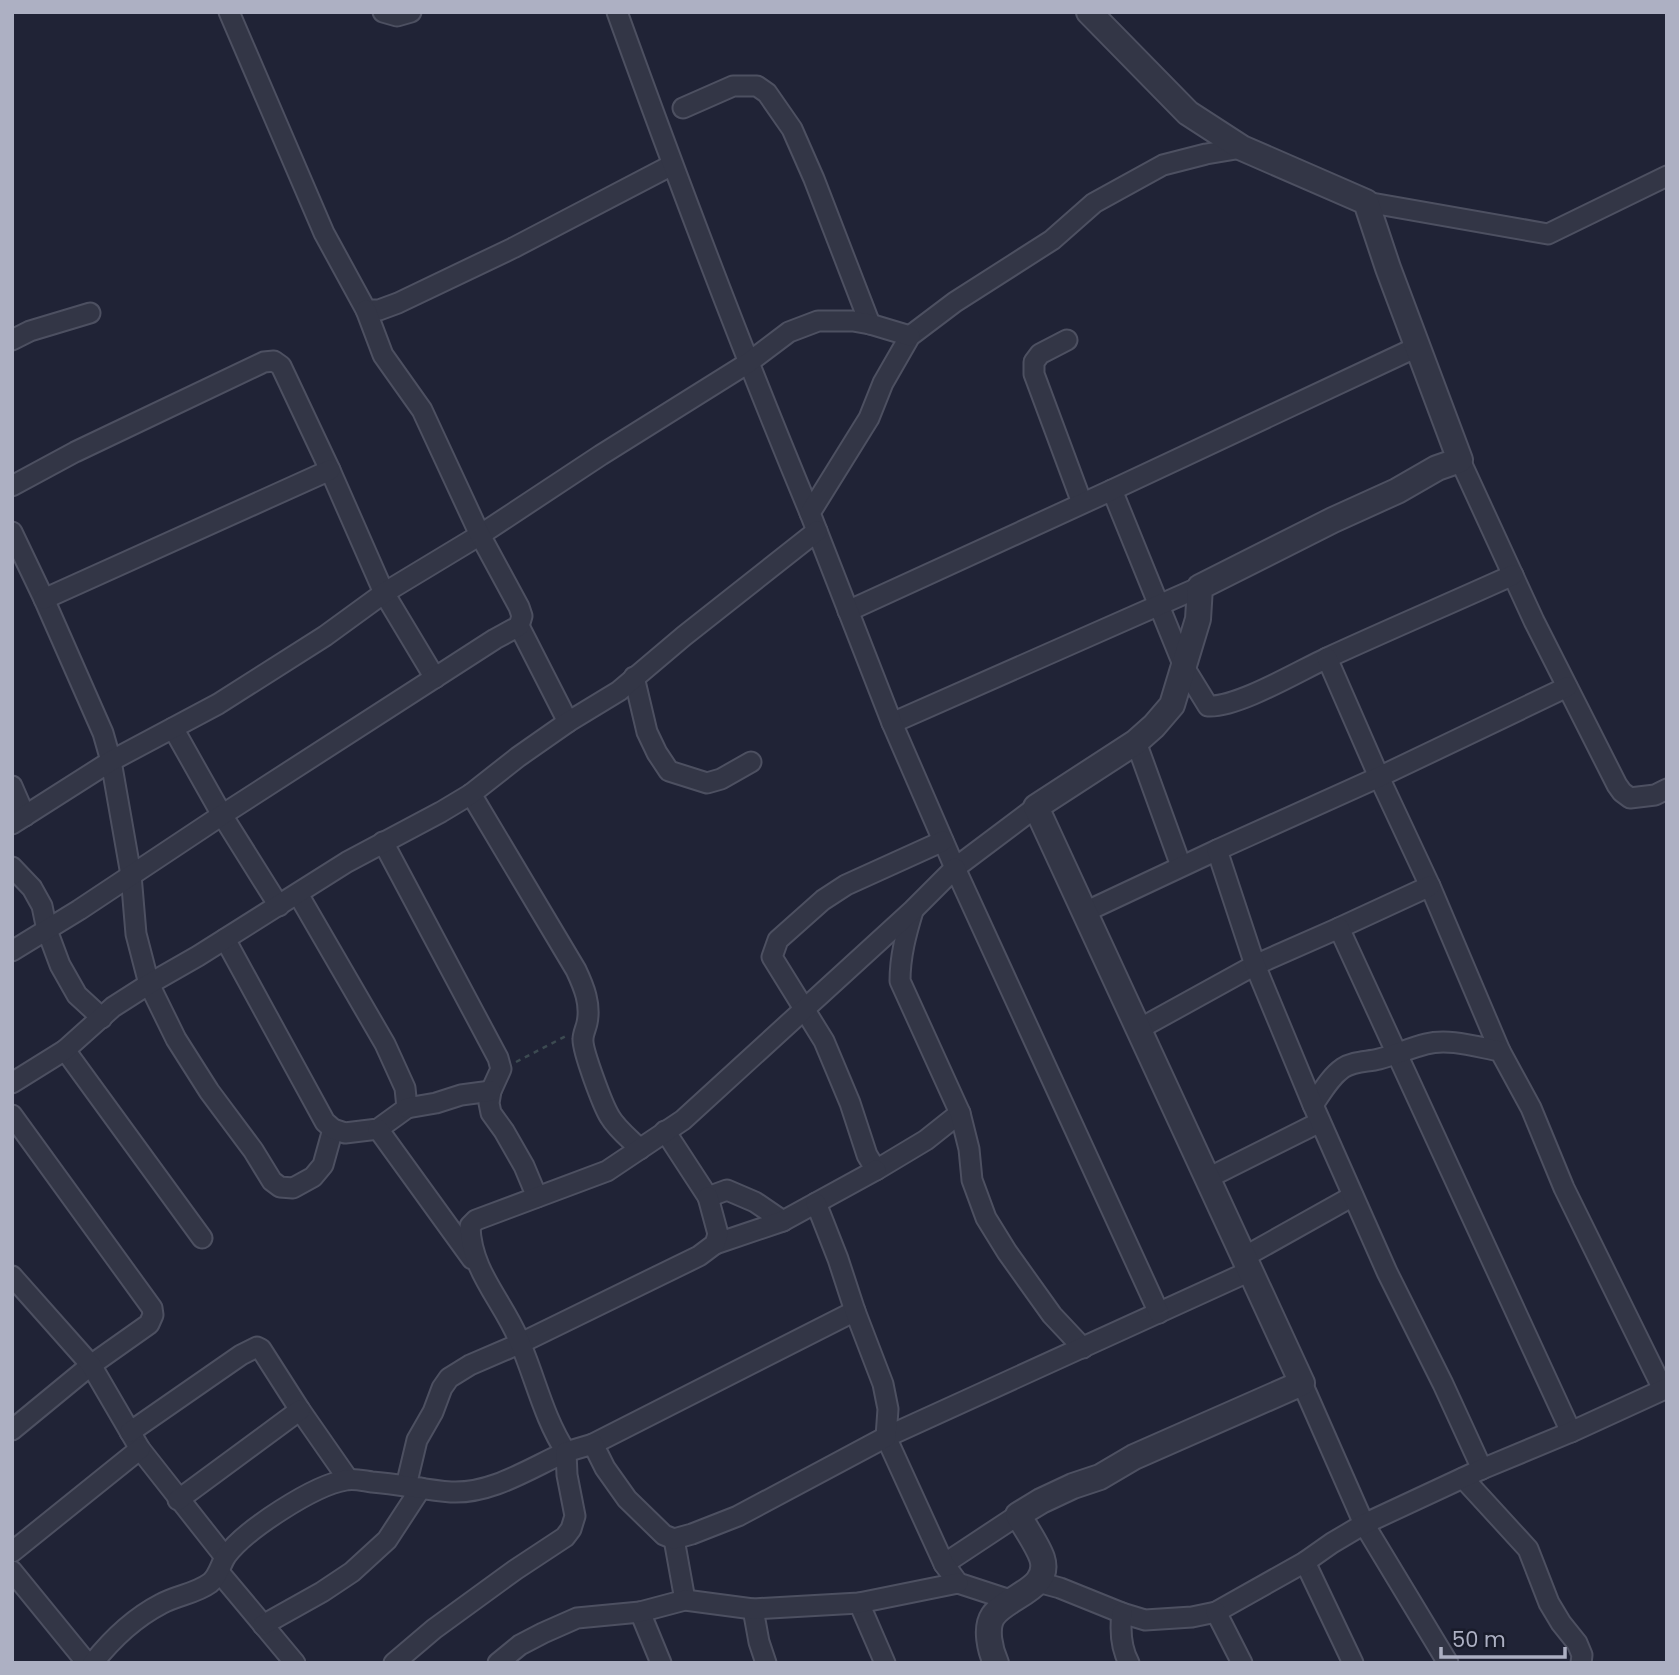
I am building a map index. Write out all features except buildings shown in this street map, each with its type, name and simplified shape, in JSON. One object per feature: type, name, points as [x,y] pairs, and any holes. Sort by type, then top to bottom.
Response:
[{"type":"street","points":[[229,12],[324,233],[366,310],[383,355],[422,410],[480,535],[519,607],[522,616],[519,626],[568,722]]},
{"type":"street","points":[[383,12],[397,16],[411,12]]},
{"type":"street","points":[[618,12],[672,165],[748,363],[892,723],[955,868],[1159,1313]]},
{"type":"street","points":[[1089,12],[1188,113],[1242,148],[1366,202],[1548,234],[1667,176]]},
{"type":"street","points":[[683,108],[733,86],[757,86],[767,93],[792,129],[870,324]]},
{"type":"street","points":[[12,1083],[65,1050],[113,1007],[346,863],[471,794],[568,722],[619,691],[813,522],[869,418],[883,383],[910,336],[954,302],[1052,240],[1094,203],[1163,165],[1242,148]]},
{"type":"street","points":[[366,310],[379,310],[398,303],[513,248],[672,165]]},
{"type":"street","points":[[1366,202],[1460,460],[1567,687],[1622,792],[1630,798],[1640,798],[1667,789]]},
{"type":"street","points":[[12,340],[30,331],[90,313]]},
{"type":"street","points":[[12,786],[19,820],[111,761],[218,704],[384,593],[480,535],[748,363],[789,332],[818,321],[853,321],[910,336]]},
{"type":"street","points":[[1067,340],[1041,354],[1034,362],[1034,374],[1082,503]]},
{"type":"street","points":[[848,611],[1417,346]]},
{"type":"street","points":[[12,486],[128,426],[264,362],[274,361],[281,366],[384,593],[435,678]]},
{"type":"street","points":[[892,723],[1200,587],[1332,520],[1397,491],[1437,468],[1460,460]]},
{"type":"street","points":[[44,599],[330,470]]},
{"type":"street","points":[[1112,490],[1184,667],[1208,706],[1237,701],[1513,575]]},
{"type":"street","points":[[12,532],[103,733],[111,761],[131,875],[136,934],[149,984],[176,1039],[272,1181],[280,1187],[293,1188],[313,1177],[323,1165],[333,1129]]},
{"type":"street","points":[[480,1270],[471,1242],[470,1226],[476,1220],[607,1171],[683,1120],[913,910],[955,868],[1036,807],[1136,742],[1154,726],[1172,705],[1198,619],[1200,587]]},
{"type":"street","points":[[12,951],[519,626]]},
{"type":"street","points":[[1038,1582],[1145,1620],[1192,1617],[1216,1612],[1305,1562],[1364,1524],[1665,1389],[1564,1188],[1531,1108],[1500,1051],[1430,886],[1327,658]]},
{"type":"street","points":[[635,677],[647,732],[669,771],[706,783],[722,779],[751,762]]},
{"type":"street","points":[[1085,912],[1567,687]]},
{"type":"street","points":[[173,728],[222,815],[279,905]]},
{"type":"street","points":[[1136,742],[1181,866]]},
{"type":"street","points":[[471,794],[576,970],[589,1008],[583,1038],[585,1052],[599,1094],[610,1118],[640,1149]]},
{"type":"street","points":[[1036,807],[1302,1383],[1364,1524],[1448,1663]]},
{"type":"street","points":[[876,1170],[867,1155],[850,1103],[824,1041],[772,957],[778,940],[823,900],[846,885],[943,841]]},
{"type":"street","points":[[383,842],[499,1058],[501,1069],[491,1091],[491,1113],[505,1131],[537,1197]]},
{"type":"street","points":[[1217,850],[1255,965],[1316,1114],[1482,1469]]},
{"type":"street","points":[[12,867],[32,888],[42,906],[47,930],[60,965],[76,996],[102,1018]]},
{"type":"street","points":[[1139,1029],[1255,965],[1430,886]]},
{"type":"street","points":[[298,894],[385,1044],[405,1088],[408,1108]]},
{"type":"street","points":[[913,910],[902,952],[900,981],[960,1113],[970,1149],[972,1180],[986,1218],[1052,1315],[1083,1348]]},
{"type":"street","points":[[1339,928],[1571,1432]]},
{"type":"street","points":[[225,939],[319,1112],[333,1129],[345,1133],[378,1129],[408,1108],[436,1103],[461,1094],[491,1091]]},
{"type":"street","points":[[1208,1178],[1316,1114],[1331,1078],[1355,1063],[1396,1055],[1427,1043],[1452,1043],[1500,1051]]},
{"type":"street","points":[[65,1050],[202,1238]]},
{"type":"street","points":[[264,1625],[352,1572],[387,1541],[414,1487],[417,1440],[449,1378],[470,1365],[699,1256],[715,1244],[783,1221],[926,1140],[960,1113]]},
{"type":"street","points":[[12,1115],[152,1308],[153,1315],[149,1324],[90,1365],[12,1430]]},
{"type":"street","points":[[378,1129],[480,1270],[513,1326],[547,1418],[566,1452],[567,1475],[575,1516],[565,1537],[434,1629],[394,1663]]},
{"type":"street","points":[[665,1131],[708,1197],[718,1234],[715,1244]]},
{"type":"street","points":[[708,1197],[727,1190],[755,1202],[783,1221]]},
{"type":"street","points":[[593,1444],[605,1468],[627,1499],[664,1535],[674,1539],[692,1534],[738,1516],[886,1437],[1159,1313],[1247,1264],[1353,1196]]},
{"type":"street","points":[[816,1203],[883,1384],[888,1409],[886,1437],[944,1564],[958,1583]]},
{"type":"street","points":[[12,1276],[90,1365],[140,1450],[264,1625],[295,1663]]},
{"type":"street","points":[[93,1663],[106,1646],[132,1622],[163,1603],[190,1594],[210,1583],[239,1542],[260,1524],[314,1491],[348,1479],[454,1492],[483,1489],[566,1452],[593,1444],[855,1311]]},
{"type":"street","points":[[130,1432],[241,1354],[257,1347],[261,1349],[348,1479]]},
{"type":"street","points":[[944,1564],[1041,1501],[1100,1477],[1134,1457],[1302,1383]]},
{"type":"street","points":[[178,1500],[300,1410]]},
{"type":"street","points":[[12,1552],[140,1450]]},
{"type":"street","points":[[1463,1478],[1528,1549],[1549,1603],[1577,1643],[1581,1663]]},
{"type":"street","points":[[996,1663],[989,1627],[993,1616],[1010,1600],[1038,1582],[1043,1572],[1043,1559],[1018,1516]]},
{"type":"street","points":[[674,1539],[685,1600]]},
{"type":"street","points":[[1305,1562],[1353,1663]]},
{"type":"street","points":[[12,1571],[87,1663]]},
{"type":"street","points":[[498,1663],[520,1645],[576,1618],[640,1612],[685,1600],[753,1609],[859,1603],[958,1583],[1010,1600]]},
{"type":"street","points":[[859,1603],[885,1663]]},
{"type":"street","points":[[753,1609],[759,1643],[766,1663]]},
{"type":"street","points":[[640,1612],[661,1663]]},
{"type":"street","points":[[1216,1612],[1242,1663]]},
{"type":"street","points":[[1122,1613],[1120,1628],[1129,1663]]},
{"type":"path","points":[[501,1069],[587,1026]]}]
